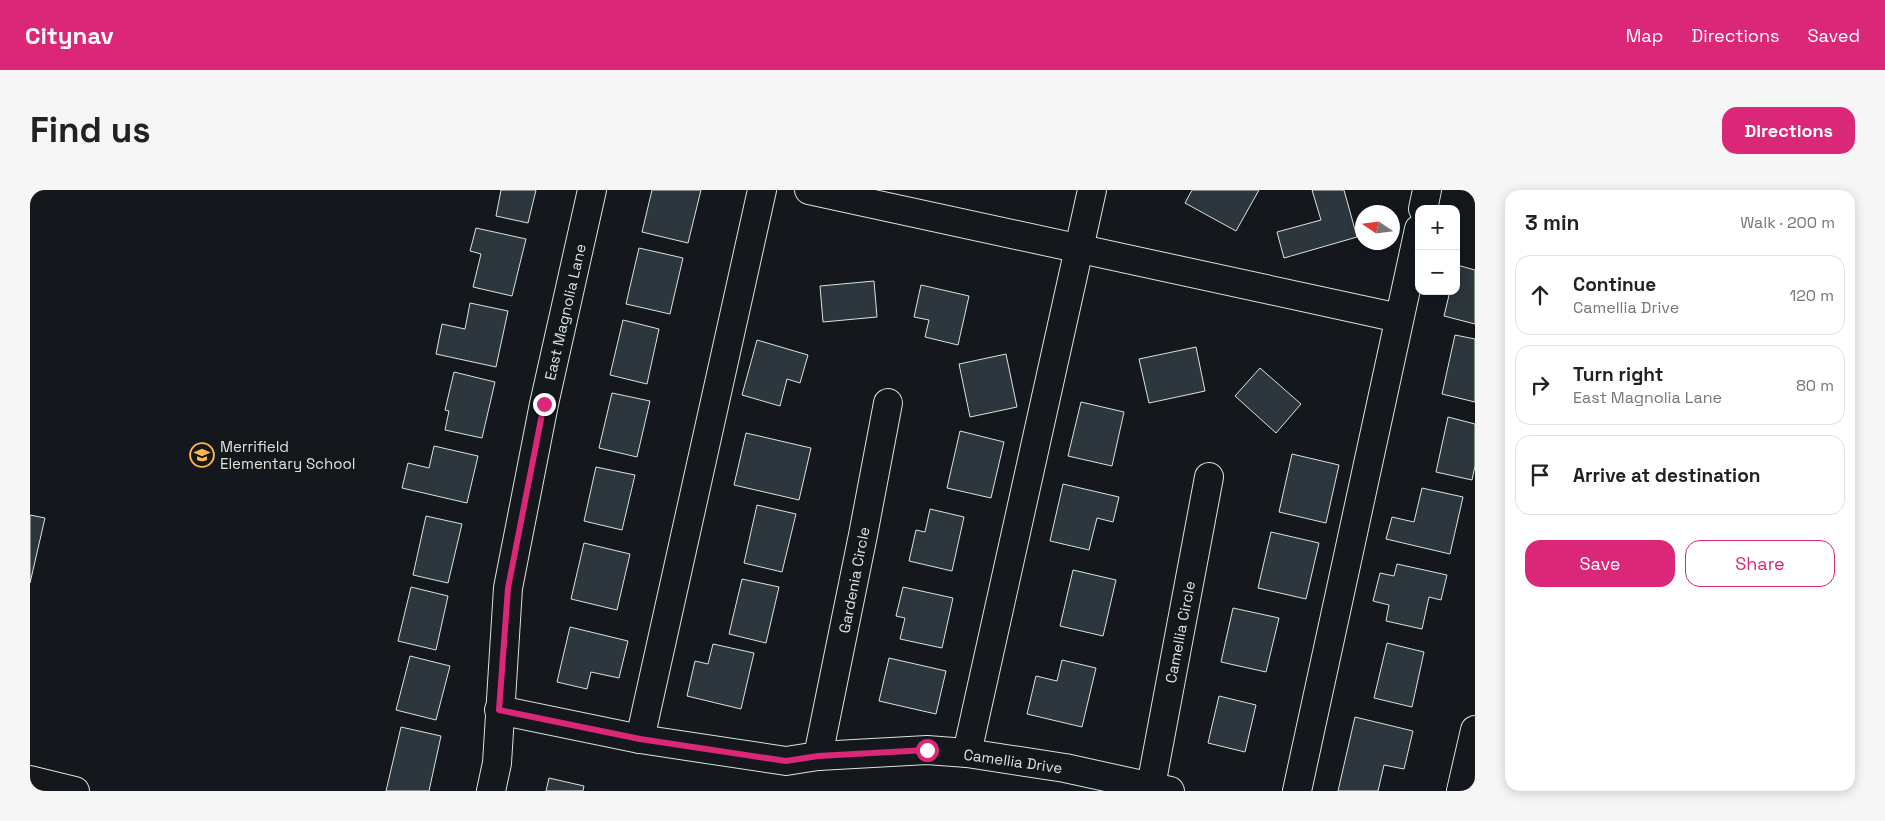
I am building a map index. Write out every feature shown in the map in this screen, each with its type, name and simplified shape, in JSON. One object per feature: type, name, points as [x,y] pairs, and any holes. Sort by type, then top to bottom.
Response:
[{"type":"street","name":"East Magnolia Lane","points":[[491,791],[497,763],[508,588],[544,404],[592,190]]},
{"type":"street","points":[[640,739],[762,190]]},
{"type":"street","points":[[809,190],[1399,318]]},
{"type":"street","points":[[967,753],[1092,190]]},
{"type":"street","points":[[1424,205],[1427,190]]},
{"type":"street","points":[[1297,791],[1415,247]]},
{"type":"street","name":"Gardenia Circle","points":[[818,756],[888,403]]},
{"type":"street","name":"Camellia Circle","points":[[1160,788],[1208,478]]},
{"type":"street","name":"Camellia Drive","points":[[499,710],[640,739],[786,761],[818,756],[918,750],[967,753],[1065,768],[1160,788]]},
{"type":"street","points":[[1461,791],[1475,730]]},
{"type":"street","points":[[30,780],[75,791]]},
{"type":"building","points":[[501,190],[536,190],[528,223],[496,216]]},
{"type":"building","points":[[652,190],[701,190],[688,243],[642,232]]},
{"type":"building","points":[[1192,190],[1259,190],[1236,231],[1185,203]]},
{"type":"building","points":[[1312,190],[1344,190],[1355,230],[1355,238],[1284,258],[1277,232],[1321,220]]},
{"type":"building","points":[[476,228],[526,239],[512,296],[473,287],[481,254],[470,251]]},
{"type":"building","points":[[639,248],[683,258],[670,314],[626,304]]},
{"type":"building","points":[[1460,266],[1475,270],[1475,324],[1444,316],[1449,295],[1460,295]]},
{"type":"building","points":[[874,281],[877,317],[823,322],[820,286]]},
{"type":"building","points":[[921,285],[969,296],[958,345],[925,337],[929,320],[914,317]]},
{"type":"building","points":[[470,303],[508,311],[496,367],[436,354],[442,324],[465,329]]},
{"type":"building","points":[[623,320],[659,329],[647,384],[610,375]]},
{"type":"building","points":[[1455,335],[1475,339],[1475,402],[1442,394]]},
{"type":"building","points":[[757,340],[808,355],[800,383],[787,379],[780,406],[742,395]]},
{"type":"building","points":[[1196,347],[1205,391],[1149,403],[1139,359]]},
{"type":"building","points":[[1006,354],[1017,407],[970,417],[959,364]]},
{"type":"building","points":[[1260,368],[1301,404],[1276,433],[1235,396]]},
{"type":"building","points":[[454,372],[495,382],[482,438],[445,430],[449,411],[445,410]]},
{"type":"building","points":[[612,393],[650,401],[637,457],[599,448]]},
{"type":"building","points":[[1081,402],[1124,412],[1112,466],[1068,456]]},
{"type":"building","points":[[1448,417],[1475,424],[1475,466],[1472,480],[1436,472]]},
{"type":"building","points":[[960,431],[1004,442],[991,498],[947,488]]},
{"type":"building","points":[[746,433],[811,448],[799,500],[734,485]]},
{"type":"building","points":[[434,446],[478,456],[467,503],[402,488],[408,463],[429,468]]},
{"type":"building","points":[[1292,454],[1339,465],[1326,523],[1279,512]]},
{"type":"building","points":[[596,467],[635,475],[622,530],[584,521]]},
{"type":"building","points":[[1063,484],[1119,497],[1113,522],[1097,518],[1089,550],[1050,541]]},
{"type":"building","points":[[1422,488],[1463,497],[1450,554],[1386,539],[1392,517],[1414,522]]},
{"type":"building","points":[[757,505],[796,514],[782,572],[744,563]]},
{"type":"building","points":[[930,509],[964,517],[952,571],[909,561],[916,530],[925,532]]},
{"type":"building","points":[[30,515],[45,518],[30,583]]},
{"type":"building","points":[[426,516],[462,524],[448,583],[413,575]]},
{"type":"building","points":[[1271,532],[1319,543],[1306,599],[1258,588]]},
{"type":"building","points":[[584,543],[630,554],[617,610],[571,599]]},
{"type":"building","points":[[1397,564],[1447,575],[1441,600],[1429,597],[1422,629],[1386,621],[1389,605],[1373,601],[1380,573],[1394,576]]},
{"type":"building","points":[[1073,570],[1116,580],[1103,636],[1060,626]]},
{"type":"building","points":[[742,579],[779,587],[766,643],[729,634]]},
{"type":"building","points":[[411,587],[448,596],[436,650],[398,641]]},
{"type":"building","points":[[903,587],[953,598],[942,648],[900,639],[905,618],[896,616]]},
{"type":"building","points":[[1233,608],[1279,618],[1266,672],[1221,662]]},
{"type":"building","points":[[570,627],[628,641],[619,678],[591,672],[587,689],[557,682]]},
{"type":"building","points":[[1387,643],[1424,652],[1412,707],[1374,698]]},
{"type":"building","points":[[713,644],[754,653],[741,709],[687,696],[695,661],[708,664]]},
{"type":"building","points":[[410,656],[450,666],[436,720],[396,710]]},
{"type":"building","points":[[889,658],[946,671],[936,714],[879,701]]},
{"type":"building","points":[[1062,660],[1096,668],[1082,727],[1027,714],[1036,676],[1057,681]]},
{"type":"building","points":[[1219,696],[1256,705],[1245,752],[1208,743]]},
{"type":"building","points":[[1355,717],[1413,731],[1404,769],[1384,765],[1378,791],[1338,791]]},
{"type":"building","points":[[401,727],[441,736],[429,791],[386,791]]},
{"type":"building","points":[[549,778],[584,786],[583,791],[546,791]]},
{"type":"place","name":"Merrifield Elementary School","points":[[202,455]]},
{"type":"route","points":[[544,404],[508,588],[499,710],[640,739],[786,761],[818,756],[927,750]]}]
